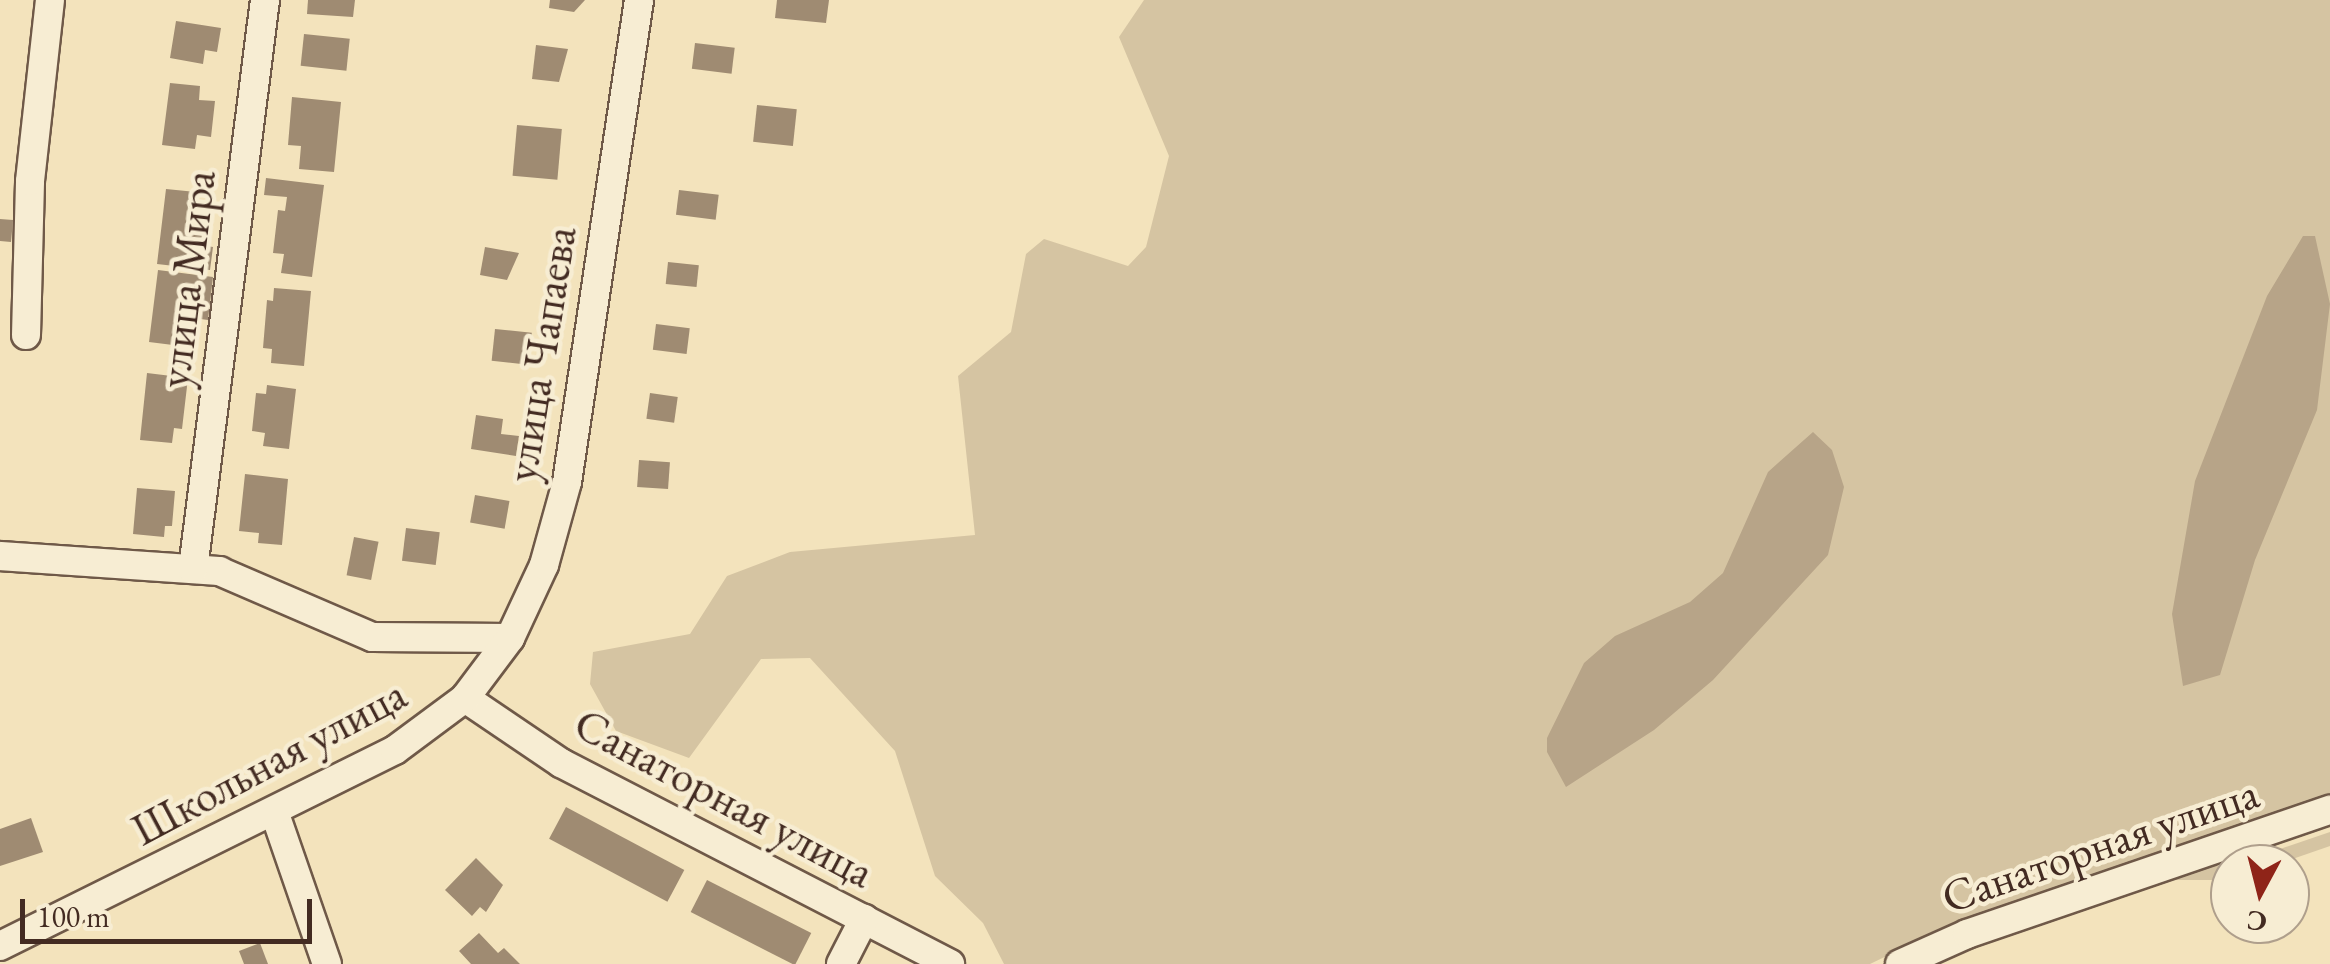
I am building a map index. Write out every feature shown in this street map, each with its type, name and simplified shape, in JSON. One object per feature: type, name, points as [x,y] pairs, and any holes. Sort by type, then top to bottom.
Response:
[{"type":"street","points":[[26,335],[30,181],[50,0]]},
{"type":"street","name":"улица Мира","points":[[194,569],[265,0]]},
{"type":"street","name":"улица Чапаева","points":[[465,698],[510,638],[544,565],[567,482],[638,0]]},
{"type":"street","points":[[0,556],[219,571],[372,637],[510,638]]},
{"type":"street","name":"Школьная улица","points":[[0,946],[395,750],[465,698]]},
{"type":"street","name":"Санаторная улица","points":[[465,698],[560,763],[950,964]]},
{"type":"street","name":"Санаторная улица","points":[[1900,964],[1967,934],[2330,810]]},
{"type":"street","points":[[274,811],[327,964]]},
{"type":"street","points":[[841,964],[864,920]]},
{"type":"shaded area","points":[[1144,0],[2330,0],[2330,797],[1955,923],[1870,964],[1004,964],[983,923],[935,876],[895,751],[810,658],[761,659],[689,758],[616,731],[590,684],[593,652],[690,634],[727,576],[790,552],[975,535],[958,376],[1011,332],[1026,254],[1044,239],[1128,266],[1146,247],[1169,156],[1119,37]]},
{"type":"shaded area","points":[[2303,236],[2315,236],[2330,304],[2317,410],[2255,560],[2220,675],[2183,686],[2172,614],[2195,481],[2267,296]]},
{"type":"shaded area","points":[[1813,432],[1832,450],[1844,487],[1828,555],[1713,680],[1654,730],[1566,787],[1547,752],[1547,738],[1584,663],[1615,636],[1690,602],[1723,573],[1768,472]]},
{"type":"shaded area","points":[[2330,832],[2330,846],[2310,853],[2310,844],[2295,844]]},
{"type":"shaded area","points":[[1974,866],[2210,866],[2210,880],[1974,880]]},
{"type":"building","points":[[308,0],[355,0],[353,17],[307,14]]},
{"type":"building","points":[[550,0],[585,0],[574,12],[549,8]]},
{"type":"building","points":[[777,0],[829,0],[826,23],[775,18]]},
{"type":"building","points":[[176,21],[221,28],[217,52],[205,50],[203,64],[170,58]]},
{"type":"building","points":[[304,34],[350,39],[346,71],[301,66]]},
{"type":"building","points":[[695,43],[735,48],[732,74],[692,69]]},
{"type":"building","points":[[536,45],[568,49],[559,82],[532,79]]},
{"type":"building","points":[[170,83],[200,86],[199,100],[215,101],[211,137],[197,135],[195,149],[162,145]]},
{"type":"building","points":[[292,97],[341,102],[334,172],[299,169],[301,146],[288,145]]},
{"type":"building","points":[[757,105],[797,109],[793,146],[753,142]]},
{"type":"building","points":[[517,125],[562,129],[557,180],[513,176]]},
{"type":"building","points":[[266,178],[324,185],[312,277],[281,273],[284,254],[273,253],[278,210],[285,211],[287,197],[264,195]]},
{"type":"building","points":[[166,189],[196,192],[194,205],[205,206],[201,245],[213,247],[210,270],[157,264]]},
{"type":"building","points":[[679,190],[719,195],[716,220],[676,215]]},
{"type":"building","points":[[0,219],[13,220],[11,242],[0,241]]},
{"type":"building","points":[[485,247],[519,253],[507,280],[480,275]]},
{"type":"building","points":[[668,262],[699,265],[697,287],[666,284]]},
{"type":"building","points":[[158,270],[213,277],[208,320],[193,318],[181,346],[149,342]]},
{"type":"building","points":[[274,288],[311,291],[304,366],[271,363],[272,349],[263,348],[267,300],[273,301]]},
{"type":"building","points":[[656,324],[690,328],[687,354],[653,350]]},
{"type":"building","points":[[495,329],[532,333],[528,365],[492,361]]},
{"type":"building","points":[[147,373],[188,378],[182,429],[174,428],[172,443],[140,440]]},
{"type":"building","points":[[267,385],[296,389],[289,449],[263,446],[265,433],[252,431],[256,393],[266,394]]},
{"type":"building","points":[[650,393],[678,397],[674,423],[646,419]]},
{"type":"building","points":[[476,415],[503,419],[501,434],[519,436],[516,456],[471,449]]},
{"type":"building","points":[[639,460],[670,462],[668,489],[637,487]]},
{"type":"building","points":[[245,474],[288,479],[282,545],[258,543],[259,533],[239,531]]},
{"type":"building","points":[[137,488],[175,491],[172,526],[165,526],[164,537],[133,534]]},
{"type":"building","points":[[475,495],[509,501],[505,529],[470,523]]},
{"type":"building","points":[[406,528],[440,532],[436,565],[402,561]]},
{"type":"building","points":[[354,537],[379,542],[371,580],[347,575]]},
{"type":"building","points":[[566,807],[684,870],[667,902],[549,839]]},
{"type":"building","points":[[31,818],[43,852],[0,866],[0,829]]},
{"type":"building","points":[[476,858],[503,885],[486,912],[480,907],[472,916],[445,890]]},
{"type":"building","points":[[707,880],[811,933],[793,964],[691,912]]},
{"type":"building","points":[[479,933],[498,953],[504,948],[520,964],[471,964],[459,951]]},
{"type":"building","points":[[260,943],[268,964],[244,964],[239,951]]}]
